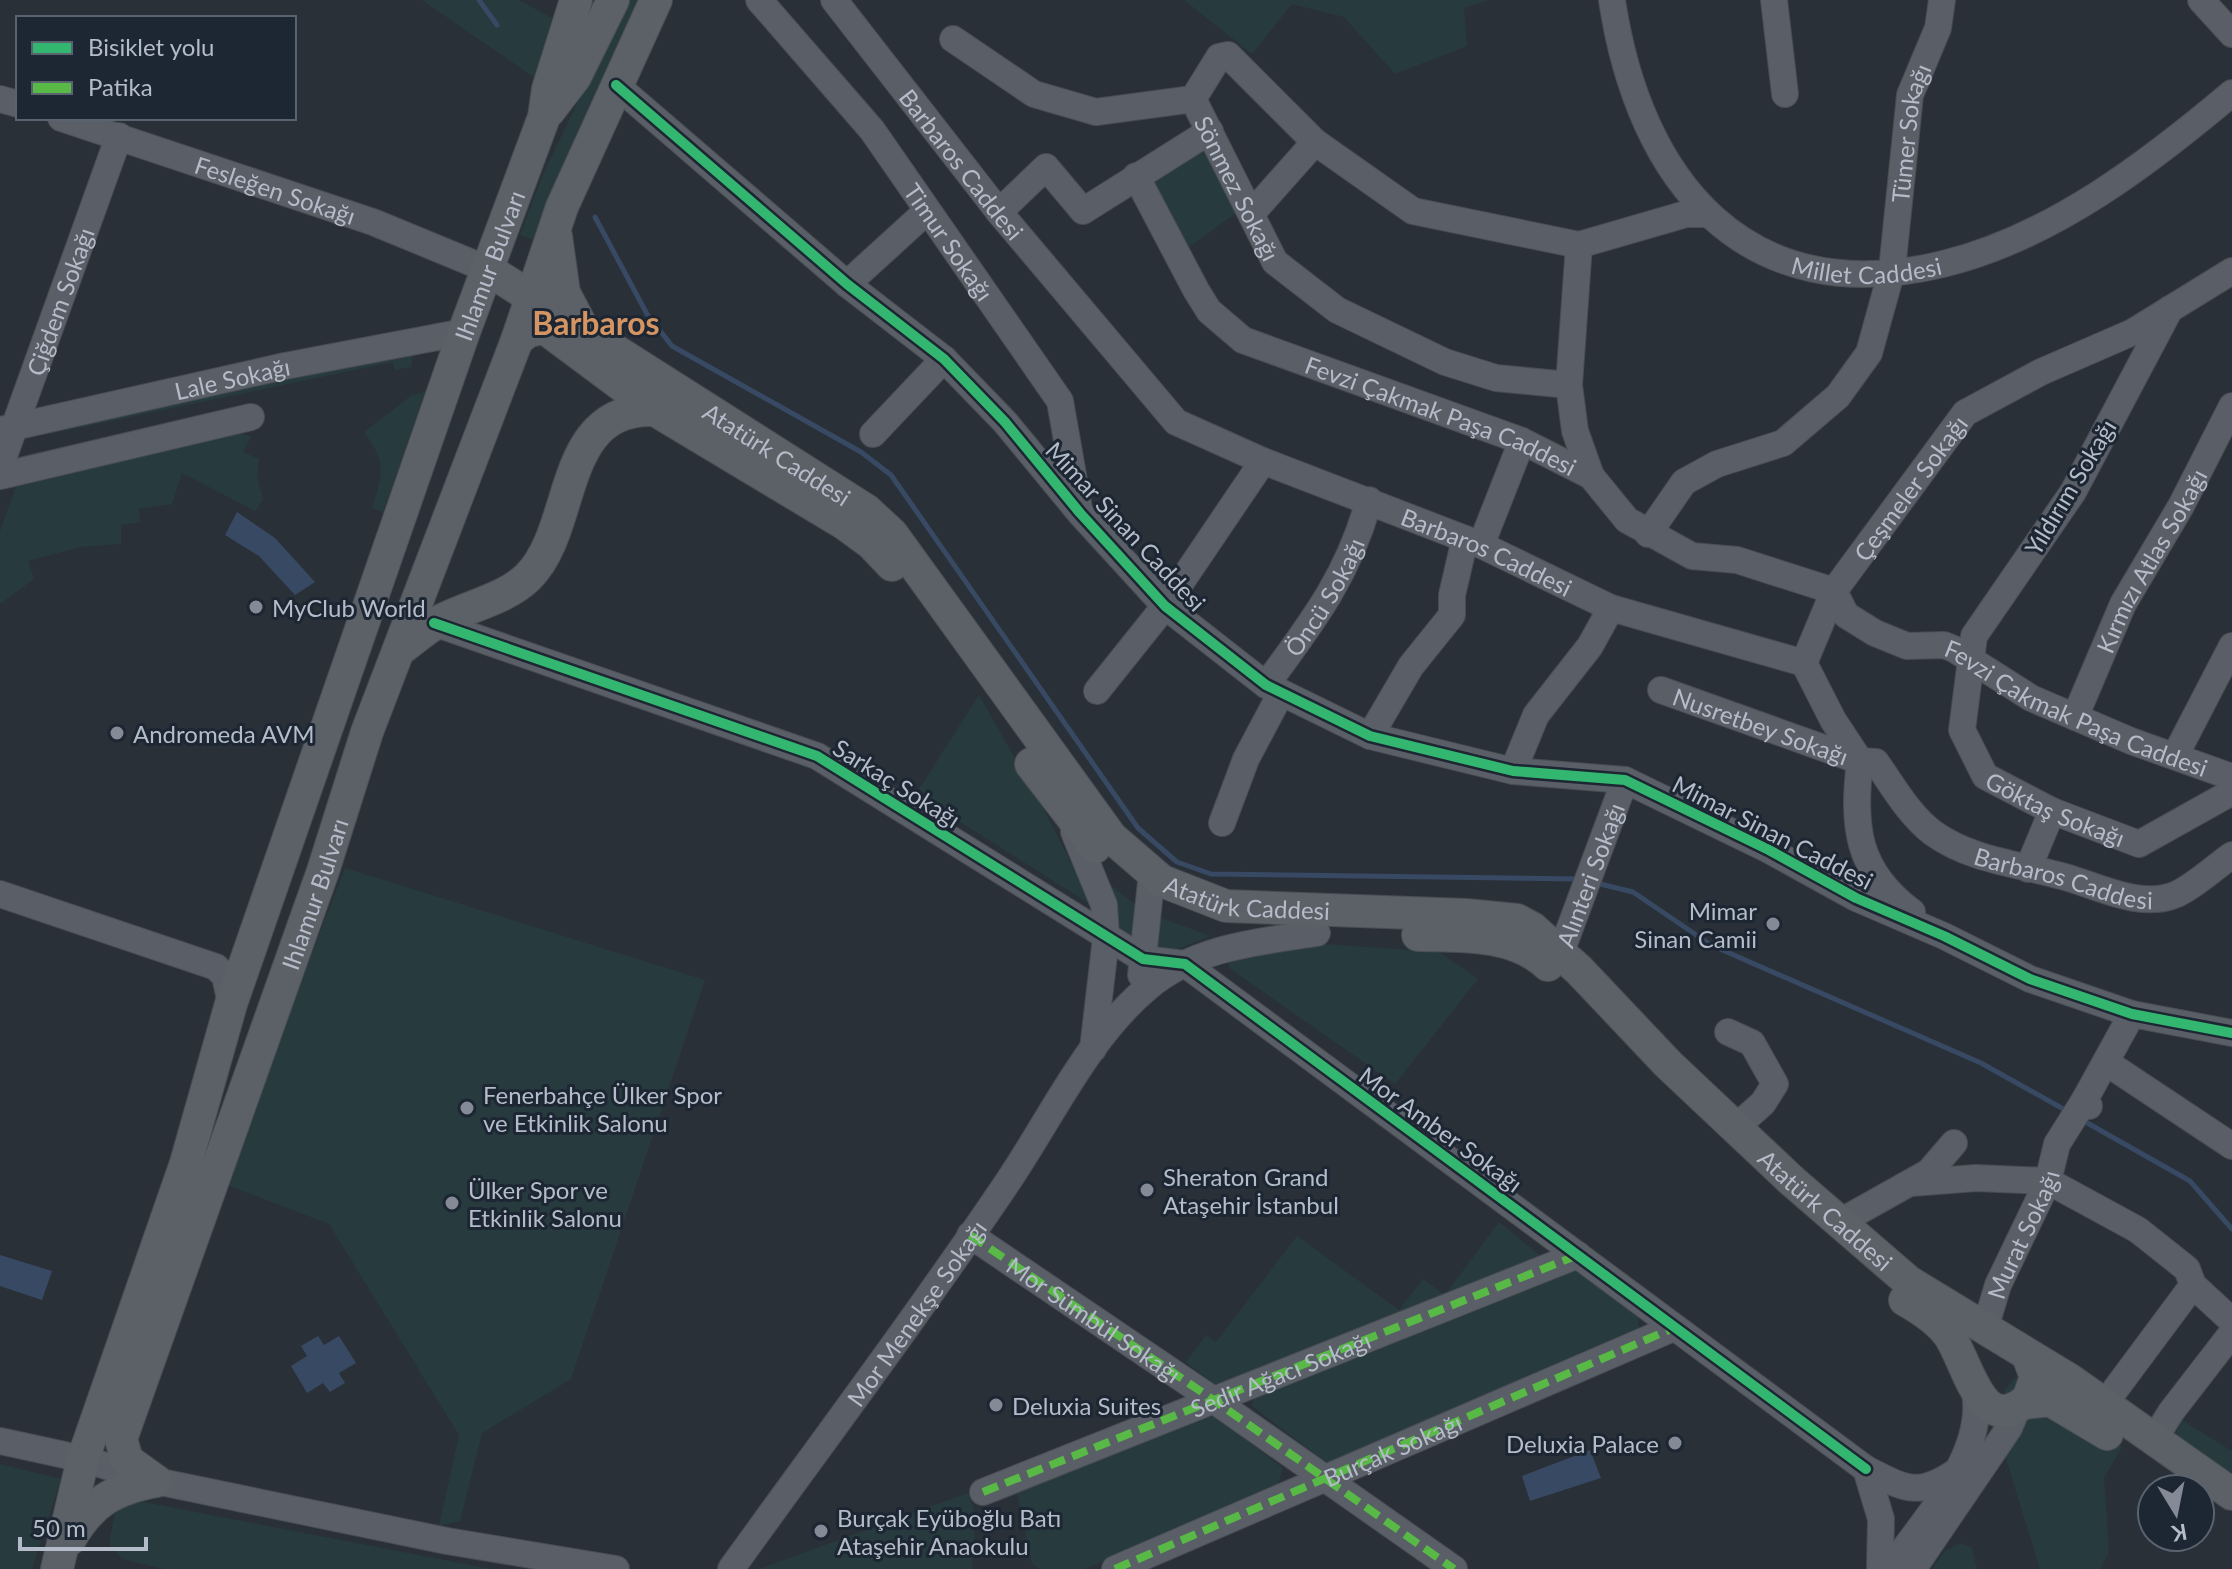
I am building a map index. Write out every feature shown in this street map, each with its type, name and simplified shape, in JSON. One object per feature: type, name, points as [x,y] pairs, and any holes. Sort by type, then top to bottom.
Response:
[{"type":"main road","name":"Ihlamur Bulvarı","points":[[59,1562],[83,1459],[186,1163],[231,1004],[464,332],[544,117],[548,89],[576,0]]},
{"type":"main road","name":"Ihlamur Bulvarı","points":[[544,117],[575,77],[613,0]]},
{"type":"main road","points":[[530,296],[616,85],[656,0]]},
{"type":"main road","points":[[616,85],[680,0]]},
{"type":"main road","points":[[556,226],[564,293],[584,331]]},
{"type":"main road","name":"Atatürk Caddesi","points":[[487,269],[866,510],[892,534],[1111,837],[1151,883],[1226,906],[1517,920],[1532,928],[1555,959],[1678,1099],[1883,1286],[1920,1308],[1948,1333],[1974,1387]]},
{"type":"main road","name":"Ihlamur Bulvarı","points":[[156,1481],[127,1460],[121,1439],[323,871],[367,732],[531,334],[530,296]]},
{"type":"main road","name":"Atatürk Caddesi","points":[[531,334],[871,543],[888,560],[1064,810],[1102,855],[1151,883],[1196,915],[1247,926],[1317,933],[1508,942],[1555,959],[1838,1223],[1909,1282],[1986,1325],[2070,1380],[2232,1494]]},
{"type":"main road","points":[[402,648],[434,623],[528,577],[544,552],[580,455],[605,424],[627,412],[655,410]]},
{"type":"main road","points":[[2021,1405],[2032,1394],[2036,1377],[2025,1353],[2007,1345],[1988,1349],[1974,1366],[1974,1387],[1983,1402],[1999,1409],[2050,1400],[2074,1411],[2165,1473]]},
{"type":"main road","points":[[59,1562],[94,1505],[109,1494],[156,1481]]},
{"type":"street","name":"Timur Sokağı","points":[[759,0],[872,130],[1060,401],[1080,513]]},
{"type":"street","name":"Barbaros Caddesi","points":[[834,0],[999,212],[1176,422],[1263,461],[1473,542],[1611,608],[1804,663],[1833,720],[1860,761],[1876,762],[1907,806],[1932,832],[1969,853],[2066,877],[2103,891],[2153,898],[2176,894],[2232,855]]},
{"type":"street","name":"Millet Caddesi","points":[[1612,0],[1639,110],[1655,144],[1706,214],[1733,236],[1794,264],[1860,273],[1892,270],[1942,265],[2003,244],[2128,176],[2232,93]]},
{"type":"street","points":[[1774,0],[1785,94]]},
{"type":"street","name":"Tümer Sokağı","points":[[1648,534],[1684,482],[1717,464],[1783,443],[1838,396],[1869,353],[1892,270],[1910,95],[1938,28],[1942,0]]},
{"type":"street","points":[[2201,0],[2232,34]]},
{"type":"street","name":"Sönmez Sokağı","points":[[953,39],[1034,94],[1096,112],[1193,99],[1275,262],[1337,310],[1445,362],[1496,378],[1569,385]]},
{"type":"street","points":[[1193,99],[1219,57],[1228,55],[1315,142],[1413,211],[1579,245],[1686,214],[1706,214]]},
{"type":"street","name":"Mimar Sinan Caddesi","points":[[616,85],[847,284],[944,359],[1005,422],[1080,513],[1165,606],[1274,689],[1370,736],[1513,771],[1625,780],[1769,850],[1856,898],[1944,936],[2030,979],[2132,1014],[2232,1033]]},
{"type":"street","name":"Fesleğen Sokağı","points":[[67,120],[373,222],[487,269]]},
{"type":"street","points":[[999,212],[1046,167],[1083,211],[1210,131]]},
{"type":"street","name":"Çiğdem Sokağı","points":[[0,467],[7,428],[119,136]]},
{"type":"street","points":[[1252,213],[1315,142]]},
{"type":"street","name":"Fevzi Çakmak Paşa Caddesi","points":[[1136,176],[1209,311],[1243,340],[1522,441],[1591,476],[1627,520],[1692,556],[1737,560],[1834,591],[1846,615],[1875,633],[1907,646],[1944,645],[2031,698],[2232,777]]},
{"type":"street","points":[[847,284],[927,211]]},
{"type":"street","points":[[1579,245],[1569,385],[1575,431],[1591,476]]},
{"type":"street","name":"Çeşmeler Sokağı","points":[[1804,663],[1834,591],[1965,413],[2041,372],[2133,332],[2231,273]]},
{"type":"street","name":"Yıldırım Sokağı","points":[[1970,661],[1974,636],[2073,492],[2170,309]]},
{"type":"street","name":"Lale Sokağı","points":[[7,428],[285,366],[464,332]]},
{"type":"street","points":[[873,434],[944,359]]},
{"type":"street","name":"Kırmızı Atlas Sokağı","points":[[2075,717],[2123,604],[2181,506],[2232,406]]},
{"type":"street","name":"Lale Sokağı","points":[[0,476],[251,417]]},
{"type":"street","points":[[1370,736],[1411,666],[1452,615],[1452,595],[1473,542],[1522,441]]},
{"type":"street","points":[[1097,691],[1165,606],[1263,461]]},
{"type":"street","name":"Öncü Sokağı","points":[[1222,823],[1274,689],[1357,544],[1369,500]]},
{"type":"street","points":[[1513,771],[1536,715],[1590,646],[1611,608]]},
{"type":"street","name":"Sarkaç Sokağı","points":[[434,623],[817,756],[1143,959],[1185,964]]},
{"type":"street","points":[[2175,756],[2232,646]]},
{"type":"street","name":"Göktaş Sokağı","points":[[1970,661],[1962,730],[1970,753],[1985,776],[2052,811],[2139,844],[2232,792]]},
{"type":"street","name":"Nusretbey Sokağı","points":[[1661,690],[1860,761]]},
{"type":"street","points":[[1860,761],[1855,799],[1862,849],[1884,891],[1944,936]]},
{"type":"street","name":"Alınteri Sokağı","points":[[1555,959],[1625,780]]},
{"type":"street","points":[[1064,810],[1104,905],[1106,938],[1093,1049]]},
{"type":"street","points":[[2028,869],[2052,811]]},
{"type":"street","points":[[1135,1002],[1151,883]]},
{"type":"street","points":[[0,894],[216,967],[225,976],[231,1004]]},
{"type":"street","name":"Mor Menekşe Sokağı","points":[[731,1569],[970,1235],[1093,1049],[1147,988],[1185,964],[1222,948],[1317,933]]},
{"type":"street","name":"Mor Amber Sokağı","points":[[1185,964],[1578,1255],[1671,1329],[1866,1469],[1903,1488],[1934,1487],[1957,1471]]},
{"type":"street","points":[[2132,1014],[2107,1063],[2232,1146]]},
{"type":"street","points":[[1728,1032],[1752,1043],[1775,1084],[1763,1103],[1735,1128]]},
{"type":"street","name":"Murat Sokağı","points":[[1986,1325],[1998,1285],[2048,1181],[2057,1144],[2086,1104],[2107,1063]]},
{"type":"street","points":[[1838,1223],[1929,1172],[1954,1143]]},
{"type":"street","points":[[1911,1183],[1976,1178],[2048,1181],[2138,1230],[2187,1269],[2193,1285],[2232,1321]]},
{"type":"street","name":"Mor Sümbül Sokağı","points":[[970,1235],[1215,1401],[1454,1569]]},
{"type":"street","name":"Sedir Ağacı Sokağı","points":[[983,1492],[1578,1255]]},
{"type":"street","points":[[2103,1406],[2193,1285]]},
{"type":"street","name":"Burçak Sokağı","points":[[1115,1569],[1671,1329]]},
{"type":"street","points":[[2153,1441],[2171,1412],[2232,1333]]},
{"type":"street","points":[[1890,1569],[1957,1471],[1978,1411],[1974,1387]]},
{"type":"street","points":[[1913,1569],[2009,1428],[2021,1405]]},
{"type":"street","points":[[0,1441],[83,1459],[156,1481],[586,1567],[616,1569]]},
{"type":"street","points":[[1866,1469],[1881,1519],[1880,1569]]},
{"type":"green space","points":[[422,0],[519,0],[552,18],[535,78]]},
{"type":"green space","points":[[627,0],[644,0],[571,147],[548,209],[540,242],[520,235],[543,174]]},
{"type":"green space","points":[[1184,0],[1489,0],[1464,8],[1467,46],[1395,74],[1344,17],[1292,4],[1252,54]]},
{"type":"green space","points":[[1203,139],[1243,208],[1182,252],[1141,176]]},
{"type":"green space","points":[[413,350],[411,367],[395,370],[393,362],[44,435],[43,427]]},
{"type":"green space","points":[[425,392],[383,512],[372,508],[381,468],[380,460],[364,432],[412,395]]},
{"type":"green space","points":[[234,432],[251,436],[243,452],[259,459],[257,476],[263,500],[255,511],[182,473],[172,504],[139,509],[140,522],[121,525],[121,544],[80,547],[28,561],[34,579],[0,604],[0,531],[19,478]]},
{"type":"green space","points":[[979,695],[1040,802],[1093,906],[916,794]]},
{"type":"green space","name":"Ülker Spor ve Etkinlik Salonu","points":[[345,868],[705,980],[571,1379],[482,1433],[460,1521],[439,1526],[459,1435],[329,1224],[222,1183]]},
{"type":"green space","points":[[1101,877],[1142,910],[1138,937],[1121,937]]},
{"type":"green space","points":[[1156,916],[1211,936],[1170,952],[1155,948]]},
{"type":"green space","points":[[1296,942],[1439,952],[1478,979],[1395,1084],[1229,968],[1229,957]]},
{"type":"green space","points":[[1499,1222],[1547,1261],[1222,1390],[1186,1362],[1206,1335],[1216,1342],[1297,1236],[1399,1310],[1423,1279],[1445,1295]]},
{"type":"green space","points":[[1575,1267],[1638,1312],[1639,1331],[1327,1463],[1252,1406],[1255,1395]]},
{"type":"green space","points":[[2032,1375],[2122,1447],[2104,1478],[2109,1552],[2100,1569],[2040,1569],[2000,1439],[2005,1389],[2016,1377]]},
{"type":"green space","points":[[1202,1415],[1215,1417],[1283,1468],[1276,1489],[1085,1569],[1040,1569],[1032,1564],[1016,1489]]},
{"type":"green space","points":[[2177,1417],[2232,1451],[2232,1487],[2216,1473],[2177,1447]]},
{"type":"green space","points":[[0,1464],[61,1479],[32,1569],[0,1569]]},
{"type":"green space","points":[[968,1493],[975,1521],[972,1569],[759,1569]]},
{"type":"green space","points":[[144,1502],[491,1569],[164,1569],[122,1559],[109,1544],[116,1506]]},
{"type":"green space","points":[[1961,1543],[1972,1548],[1977,1569],[1932,1569],[1945,1551]]},
{"type":"water","points":[[237,512],[275,538],[315,582],[295,595],[259,556],[225,535]]},
{"type":"water","points":[[0,1255],[52,1271],[42,1300],[0,1286]]},
{"type":"water","points":[[318,1336],[324,1345],[339,1336],[356,1363],[339,1373],[345,1383],[330,1392],[323,1383],[307,1393],[291,1366],[307,1356],[301,1346]]},
{"type":"water","points":[[1590,1450],[1601,1478],[1530,1501],[1522,1476]]},
{"type":"waterway","points":[[479,0],[497,25]]},
{"type":"waterway","points":[[595,217],[647,314],[672,346],[861,452],[891,475],[1138,828],[1177,862],[1211,874],[1578,879]]},
{"type":"waterway","points":[[1596,883],[1633,892],[1711,945],[1981,1063],[2067,1111]]},
{"type":"waterway","points":[[2082,1120],[2190,1181],[2232,1229]]},
{"type":"marked path","points":[[970,1235],[1215,1401],[1454,1569]]},
{"type":"marked path","points":[[983,1492],[1578,1255]]},
{"type":"marked path","points":[[1115,1569],[1671,1329]]},
{"type":"cycle path","points":[[616,85],[847,284],[944,359],[1005,422],[1080,513],[1165,606],[1266,685],[1370,736],[1513,771],[1625,780],[1769,850],[1856,898],[1944,936],[2030,979],[2132,1014],[2232,1033]]},
{"type":"cycle path","points":[[434,623],[817,756],[1143,959],[1185,964],[1866,1469]]},
{"type":"place","name":"MyClub World","points":[[256,607]]},
{"type":"place","name":"Andromeda AVM","points":[[117,733]]},
{"type":"place","name":"Mimar Sinan Camii","points":[[1773,924]]},
{"type":"place","name":"Fenerbahçe Ülker Spor ve Etkinlik Salonu","points":[[467,1108]]},
{"type":"place","name":"Sheraton Grand Ataşehir İstanbul","points":[[1147,1190]]},
{"type":"place","name":"Ülker Spor ve Etkinlik Salonu","points":[[452,1203]]},
{"type":"place","name":"Deluxia Suites","points":[[996,1405]]},
{"type":"place","name":"Deluxia Palace","points":[[1675,1443]]},
{"type":"place","name":"Burçak Eyüboğlu Batı Ataşehir Anaokulu","points":[[821,1531]]},
{"type":"district","name":"Barbaros","points":[[596,322]]}]
